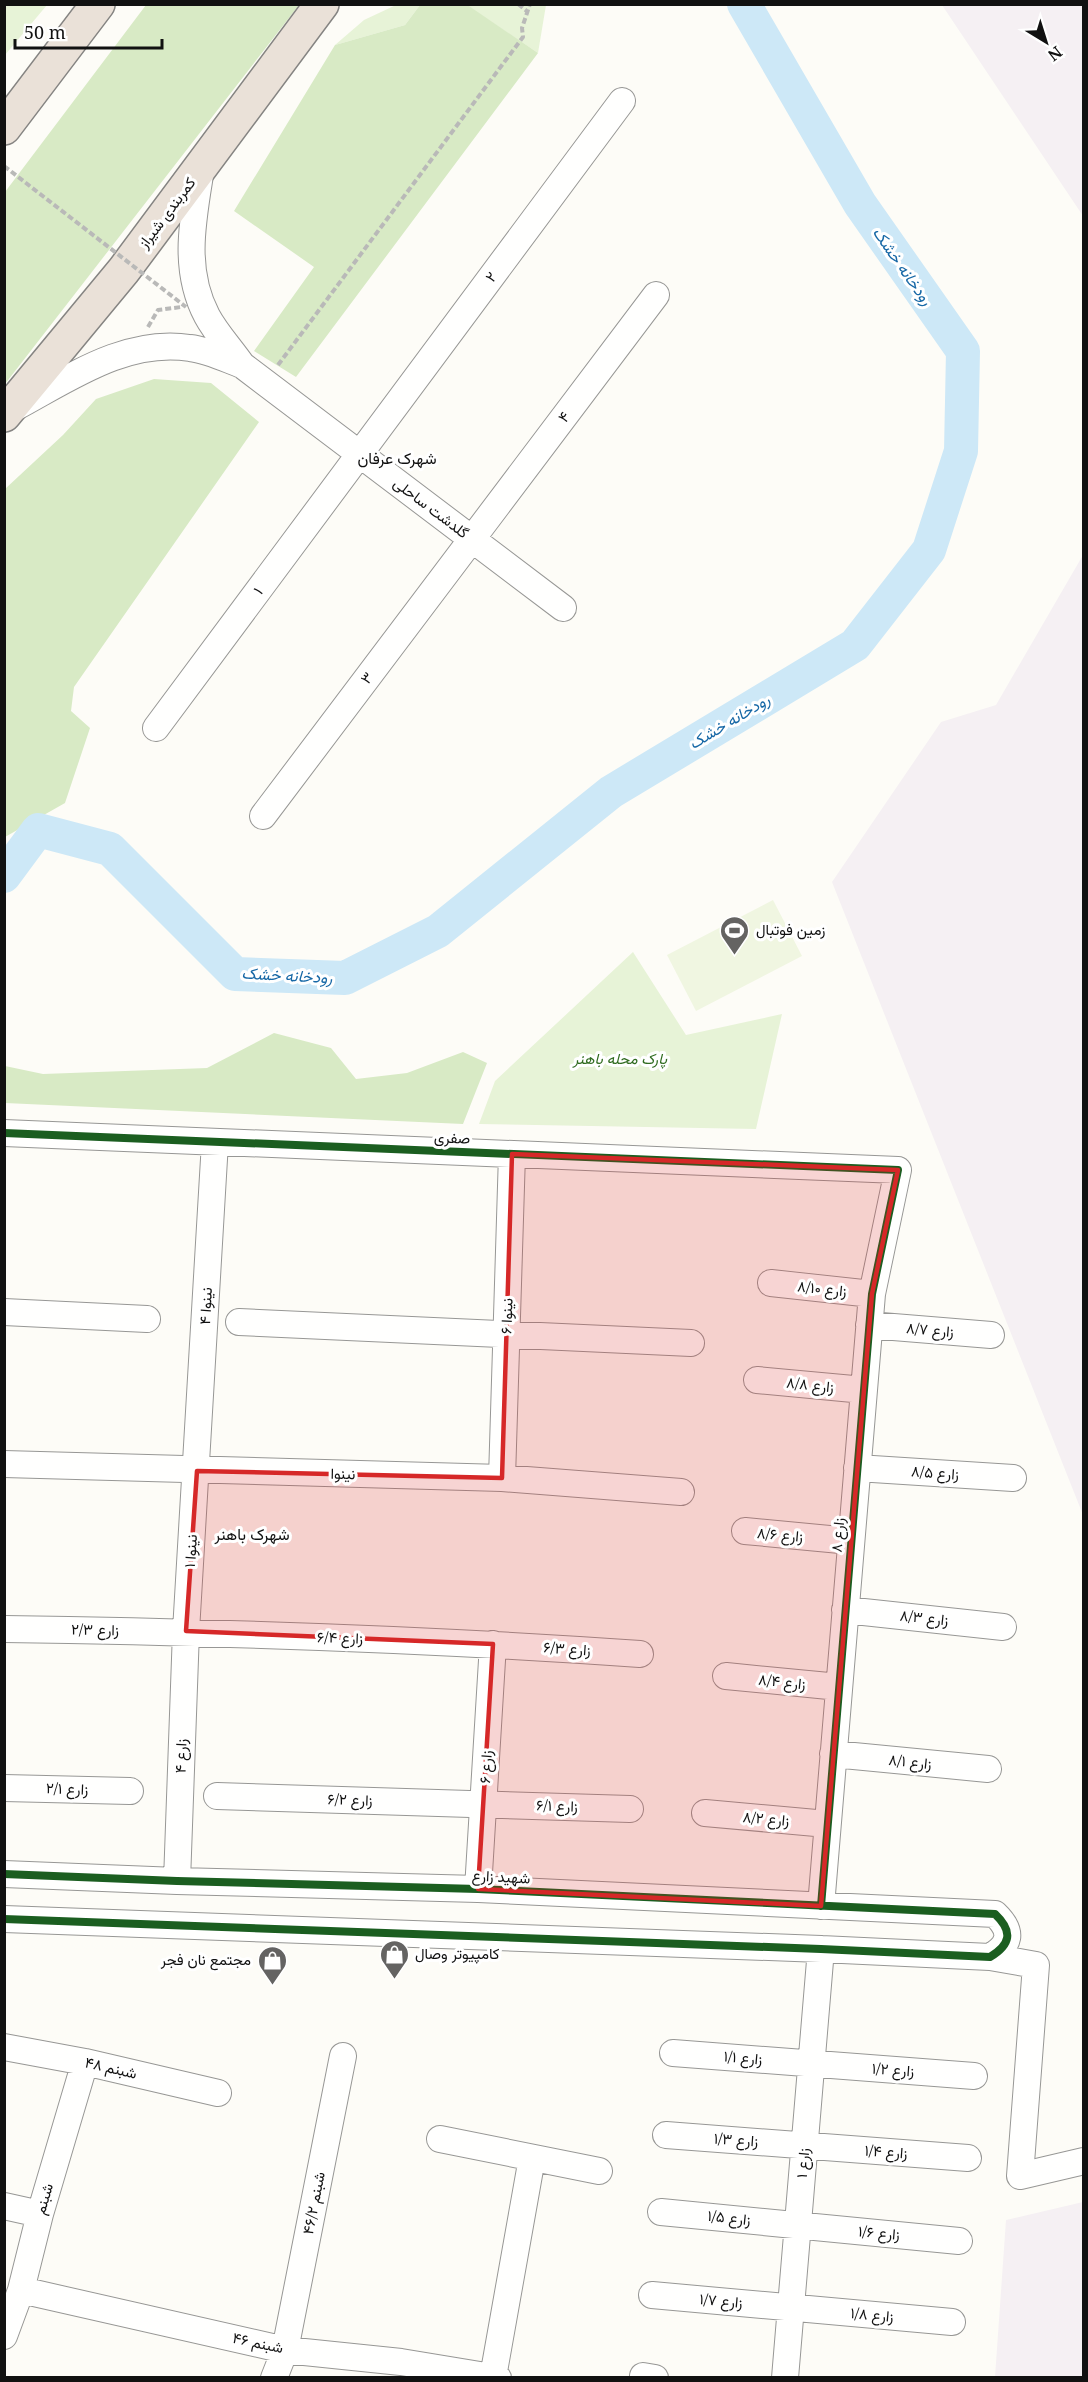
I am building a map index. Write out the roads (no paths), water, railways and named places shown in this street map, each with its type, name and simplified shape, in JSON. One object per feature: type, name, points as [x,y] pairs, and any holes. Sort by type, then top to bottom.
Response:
[{"type":"highway","points":[[4,128],[98,4]]},
{"type":"highway","name":"کمربندی شیراز","points":[[7,412],[124,270],[322,4]]},
{"type":"street","points":[[4,117],[34,88]]},
{"type":"street","name":"۲","points":[[360,454],[622,101]]},
{"type":"street","name":"گلدشت ساحلی","points":[[201,169],[191,233],[193,280],[207,316],[242,365]]},
{"type":"street","name":"۴","points":[[472,539],[656,295]]},
{"type":"street","name":"گلدشت ساحلی","points":[[7,412],[102,361],[140,349],[161,346],[192,348],[242,365],[562,608]]},
{"type":"street","name":"۱","points":[[156,728],[360,454]]},
{"type":"street","name":"۳","points":[[263,816],[472,539]]},
{"type":"street","name":"صفری","points":[[4,1133],[898,1170]]},
{"type":"street","name":"۴ نینوا","points":[[197,1471],[215,1142]]},
{"type":"street","name":"۶ نینوا","points":[[502,1478],[512,1154]]},
{"type":"street","name":"۸ زارع","points":[[821,1906],[872,1294],[898,1170]]},
{"type":"street","name":"۸/۱۰ زارع","points":[[771,1283],[872,1294]]},
{"type":"street","points":[[4,1312],[147,1319]]},
{"type":"street","points":[[239,1322],[691,1343]]},
{"type":"street","name":"۸/۷ زارع","points":[[869,1325],[991,1335]]},
{"type":"street","name":"۸/۸ زارع","points":[[757,1380],[864,1390]]},
{"type":"street","name":"نینوا","points":[[4,1464],[502,1478],[681,1492]]},
{"type":"street","name":"۸/۵ زارع","points":[[857,1468],[1013,1478]]},
{"type":"street","name":"۱ نینوا","points":[[186,1631],[197,1471]]},
{"type":"street","name":"۸/۶ زارع","points":[[745,1532],[851,1541]]},
{"type":"street","name":"۸/۳ زارع","points":[[845,1610],[1003,1627]]},
{"type":"street","name":"۲/۳ زارع","points":[[4,1629],[186,1631]]},
{"type":"street","name":"۶/۴ زارع","points":[[186,1631],[493,1644]]},
{"type":"street","name":"۴ زارع","points":[[177,1881],[186,1631]]},
{"type":"street","name":"۶/۳ زارع","points":[[493,1644],[640,1654]]},
{"type":"street","name":"۶ زارع","points":[[478,1889],[493,1644]]},
{"type":"street","name":"۸/۴ زارع","points":[[726,1676],[838,1687]]},
{"type":"street","name":"۸/۱ زارع","points":[[833,1754],[988,1769]]},
{"type":"street","name":"۲/۱ زارع","points":[[4,1788],[130,1791]]},
{"type":"street","name":"۶/۲ زارع","points":[[217,1796],[483,1804]]},
{"type":"street","name":"۶/۱ زارع","points":[[483,1804],[630,1809]]},
{"type":"street","name":"۸/۲ زارع","points":[[705,1813],[827,1824]]},
{"type":"street","name":"شهید زارع","points":[[4,1874],[478,1889],[995,1914],[1004,1922],[1008,1936],[1004,1949],[990,1957]]},
{"type":"street","points":[[4,1919],[821,1949],[990,1957],[1036,1965],[1020,2176],[1083,2161]]},
{"type":"street","name":"۱ زارع","points":[[785,2378],[821,1949]]},
{"type":"street","name":"۴۸ شبنم","points":[[4,2047],[85,2062],[218,2093]]},
{"type":"street","name":"۱/۱ زارع","points":[[673,2053],[812,2064]]},
{"type":"street","name":"۴۶/۲ شبنم","points":[[274,2378],[285,2350],[343,2056]]},
{"type":"street","name":"شبنم","points":[[6,2327],[21,2290],[40,2214],[85,2062]]},
{"type":"street","name":"۱/۲ زارع","points":[[812,2064],[974,2076]]},
{"type":"street","name":"۱/۳ زارع","points":[[666,2134],[805,2145]]},
{"type":"street","points":[[440,2139],[599,2171]]},
{"type":"street","name":"۱/۴ زارع","points":[[805,2145],[968,2158]]},
{"type":"street","points":[[493,2377],[532,2158]]},
{"type":"street","points":[[4,2206],[40,2214]]},
{"type":"street","name":"۱/۵ زارع","points":[[661,2212],[798,2225]]},
{"type":"street","name":"۱/۶ زارع","points":[[798,2225],[959,2241]]},
{"type":"street","name":"۴۶ شبنم","points":[[21,2290],[285,2350],[398,2370],[498,2378]]},
{"type":"street","name":"۱/۷ زارع","points":[[652,2295],[791,2307]]},
{"type":"street","name":"۱/۸ زارع","points":[[791,2307],[952,2322]]},
{"type":"waterway","name":"رودخانه خشک","points":[[4,876],[38,830],[110,849],[235,974],[345,978],[438,931],[611,792],[855,645],[929,550],[961,451],[963,351],[860,204],[744,4]]},
{"type":"place","name":"زمین فوتبال","points":[[735,956]]},
{"type":"place","name":"کامپیوتر وصال","points":[[394,1980]]},
{"type":"place","name":"مجتمع نان فجر","points":[[272,1986]]},
{"type":"district","name":"شهرک عرفان","points":[[397,458]]},
{"type":"district","name":"شهرک باهنر","points":[[252,1534]]},
{"type":"park label","name":"پارک محله باهنر","points":[[620,1059]]}]
